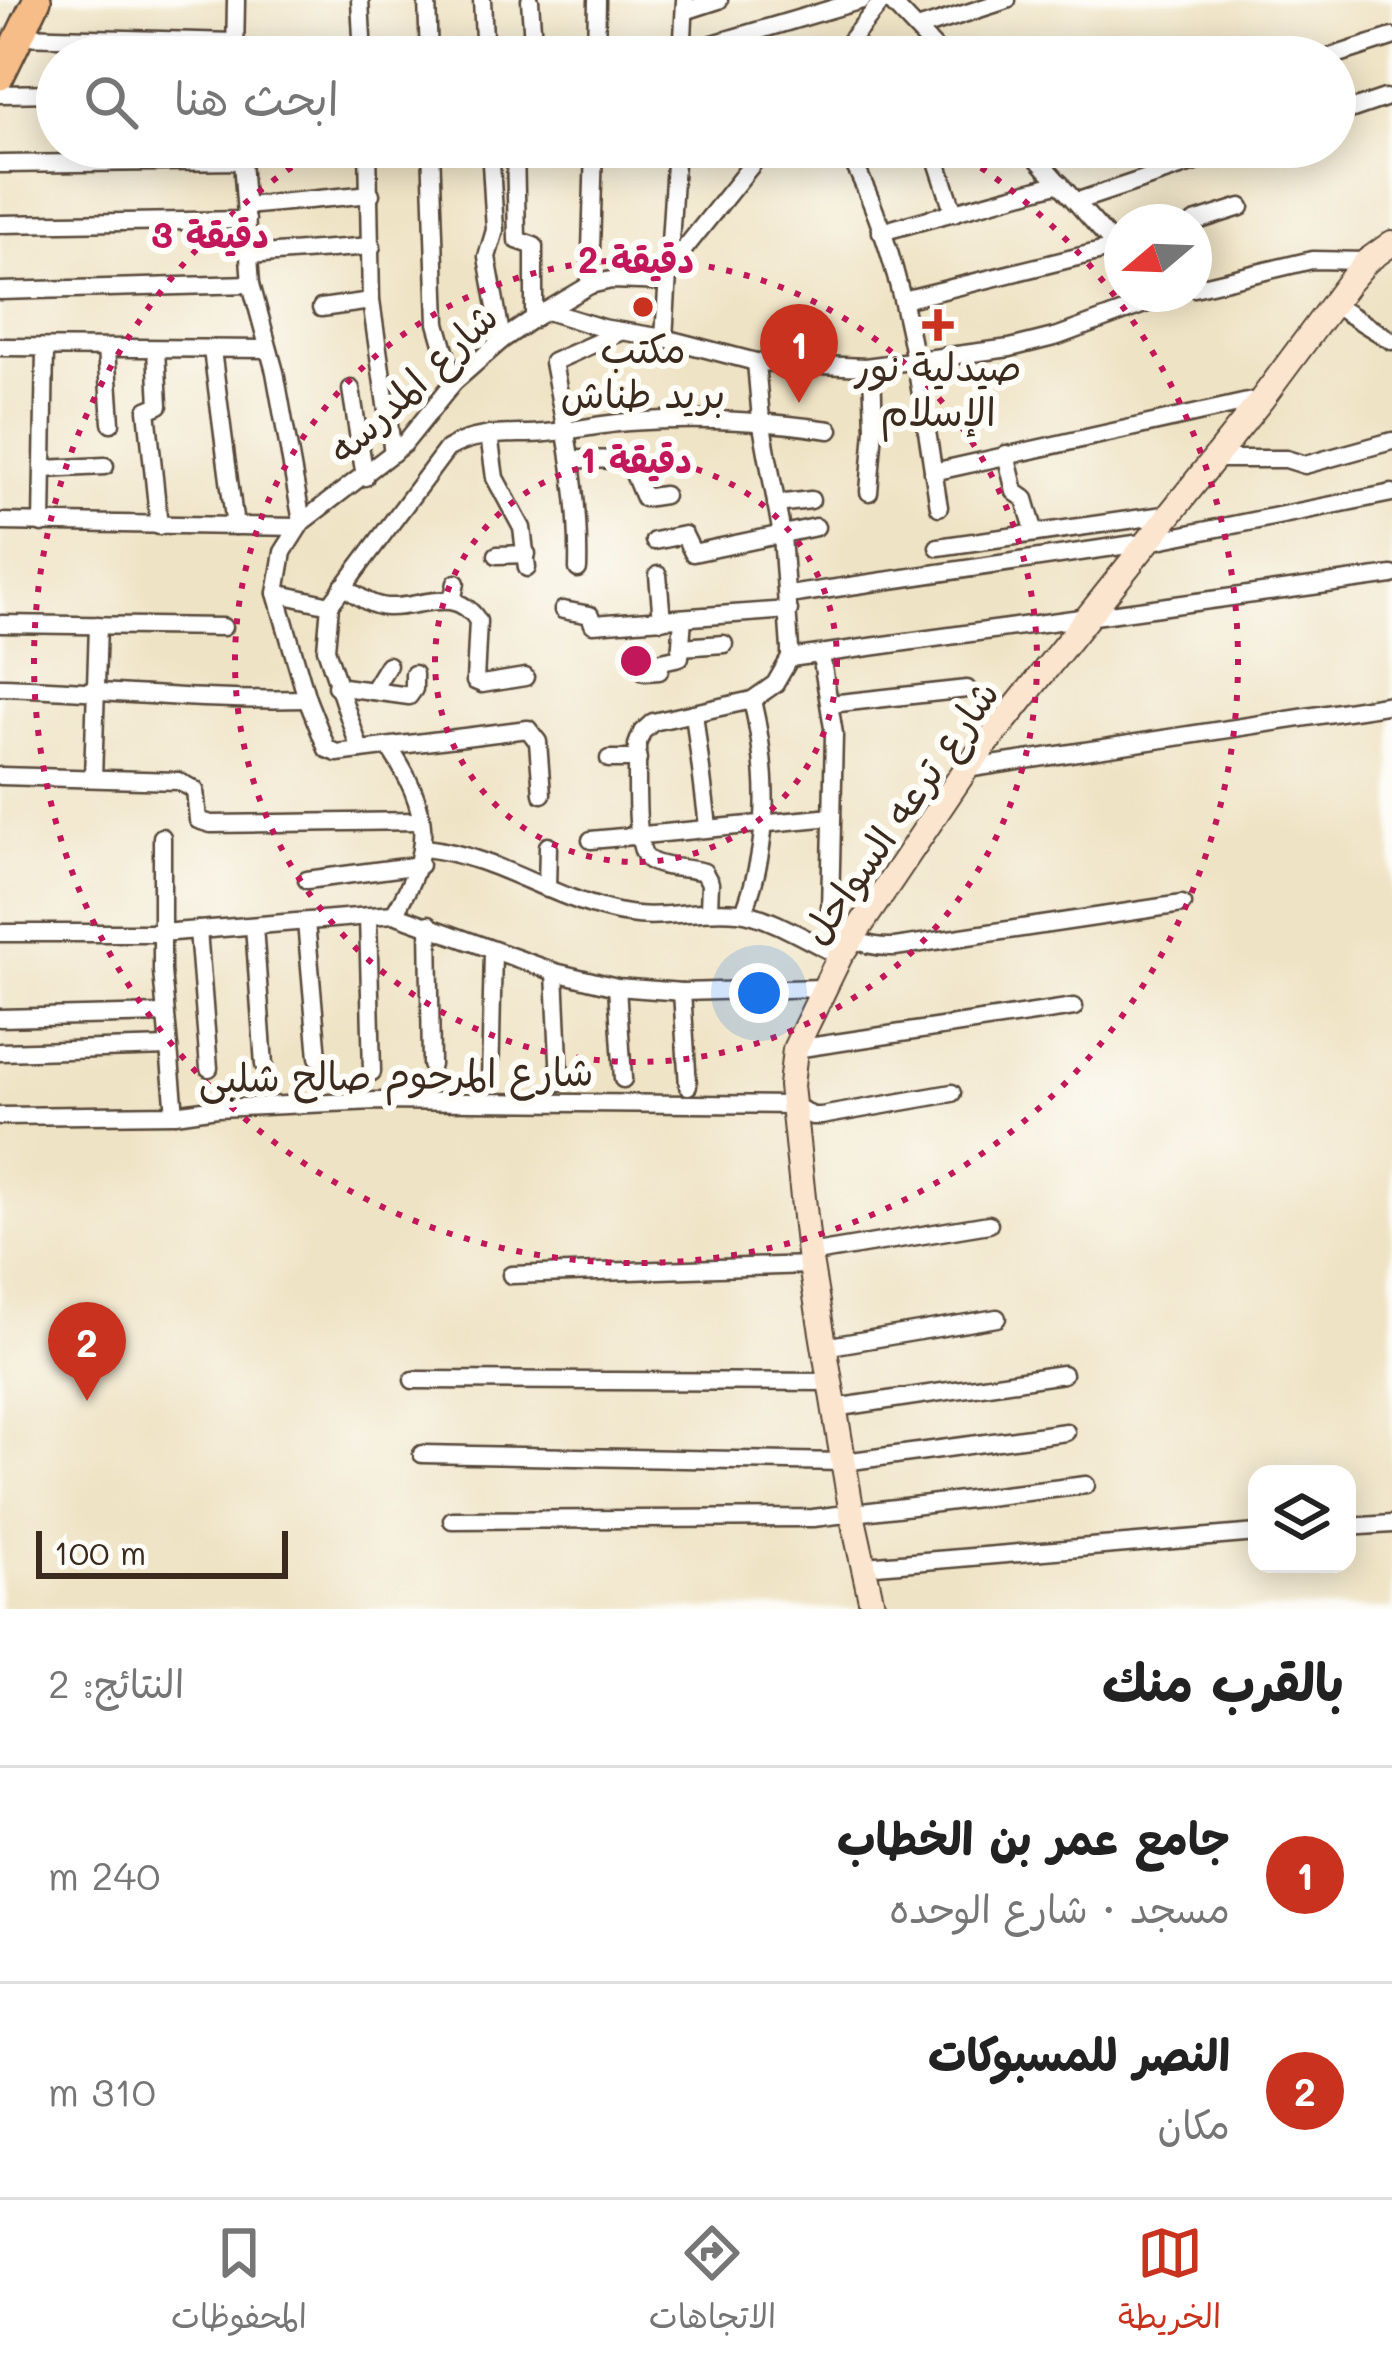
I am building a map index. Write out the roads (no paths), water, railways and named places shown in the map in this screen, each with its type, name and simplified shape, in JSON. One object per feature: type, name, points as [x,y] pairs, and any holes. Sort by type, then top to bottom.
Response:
[{"type":"main road","points":[[0,76],[16,0]]},
{"type":"main road","points":[[9,34],[37,0]]},
{"type":"main road","name":"شارع ترعه السواحل","points":[[873,1609],[809,1259],[791,1067],[795,1048],[846,948],[966,769],[1367,261],[1392,243]]},
{"type":"street","points":[[235,36],[236,0]]},
{"type":"street","points":[[360,0],[362,36]]},
{"type":"street","points":[[427,0],[428,36]]},
{"type":"street","points":[[482,0],[484,36]]},
{"type":"street","points":[[530,0],[533,36]]},
{"type":"street","points":[[596,36],[597,0]]},
{"type":"street","points":[[683,36],[685,5],[719,0]]},
{"type":"street","points":[[737,36],[862,0]]},
{"type":"street","points":[[855,36],[886,0],[924,36]]},
{"type":"street","points":[[917,29],[1007,0]]},
{"type":"street","points":[[1356,49],[1392,37]]},
{"type":"street","points":[[0,94],[36,93]]},
{"type":"street","points":[[1356,108],[1385,98]]},
{"type":"street","points":[[0,164],[36,163]]},
{"type":"street","points":[[243,168],[251,284],[300,524],[283,552],[276,593],[322,743],[337,753],[528,729],[538,742],[542,794]]},
{"type":"street","points":[[369,168],[371,301],[393,454]]},
{"type":"street","points":[[432,168],[437,323],[454,382]]},
{"type":"street","points":[[491,168],[495,230],[488,257],[502,340]]},
{"type":"street","points":[[515,168],[517,240],[534,246],[540,314],[756,362],[872,367],[1010,349],[1118,312]]},
{"type":"street","points":[[593,168],[590,285],[668,275],[750,168]]},
{"type":"street","points":[[664,338],[675,168]]},
{"type":"street","points":[[856,168],[870,197],[903,299],[939,507]]},
{"type":"street","points":[[939,168],[954,213]]},
{"type":"street","points":[[1050,168],[1104,231]]},
{"type":"street","points":[[1078,201],[1177,168]]},
{"type":"street","points":[[881,232],[1060,183]]},
{"type":"street","points":[[0,224],[246,213],[371,194]]},
{"type":"street","points":[[1212,216],[1240,207]]},
{"type":"street","points":[[249,255],[373,246]]},
{"type":"street","points":[[903,299],[1104,253]]},
{"type":"street","points":[[1212,284],[1312,260],[1367,261]]},
{"type":"street","points":[[0,291],[251,284]]},
{"type":"street","name":"شارع المدرسه","points":[[300,524],[393,454],[454,382],[502,340],[590,285]]},
{"type":"street","points":[[321,308],[371,301]]},
{"type":"street","points":[[1334,305],[1392,341]]},
{"type":"street","points":[[578,569],[573,459],[553,362],[621,332]]},
{"type":"street","points":[[0,347],[268,350]]},
{"type":"street","points":[[42,524],[45,348]]},
{"type":"street","points":[[106,349],[111,423]]},
{"type":"street","points":[[156,350],[159,405],[146,410],[159,526]]},
{"type":"street","points":[[212,350],[235,526]]},
{"type":"street","points":[[709,910],[710,883],[704,872],[652,862],[644,854],[639,833],[638,759],[642,731],[652,722],[752,700],[775,683],[790,658],[782,535],[761,420],[756,362]]},
{"type":"street","points":[[869,492],[872,367]]},
{"type":"street","points":[[350,389],[365,477]]},
{"type":"street","points":[[933,472],[1262,399]]},
{"type":"street","points":[[361,750],[326,649],[330,605],[447,449],[490,435],[645,421],[761,420],[830,430]]},
{"type":"street","points":[[490,435],[495,478],[518,516],[527,561],[497,555]]},
{"type":"street","points":[[1214,459],[1286,459],[1305,465],[1392,441]]},
{"type":"street","points":[[1006,454],[1034,532]]},
{"type":"street","points":[[573,459],[628,460],[645,480],[646,500],[664,494]]},
{"type":"street","points":[[44,469],[105,466]]},
{"type":"street","points":[[563,610],[590,615],[593,624],[683,618],[1148,542],[1392,493]]},
{"type":"street","points":[[776,504],[811,500]]},
{"type":"street","points":[[938,548],[1171,514]]},
{"type":"street","points":[[0,522],[300,524]]},
{"type":"street","points":[[654,541],[684,535],[693,553],[816,527]]},
{"type":"street","points":[[658,575],[662,620]]},
{"type":"street","points":[[790,658],[1392,575]]},
{"type":"street","points":[[343,586],[383,607],[454,592],[478,621],[475,681],[525,677]]},
{"type":"street","points":[[276,593],[330,605]]},
{"type":"street","points":[[645,672],[659,671],[660,662],[680,658],[683,618]]},
{"type":"street","points":[[0,624],[224,627]]},
{"type":"street","points":[[92,778],[98,625]]},
{"type":"street","points":[[681,647],[724,644]]},
{"type":"street","points":[[821,655],[830,704],[830,911],[846,948]]},
{"type":"street","points":[[372,691],[388,665]]},
{"type":"street","points":[[336,686],[409,696],[414,674]]},
{"type":"street","points":[[0,687],[96,689],[166,698],[307,699]]},
{"type":"street","points":[[830,704],[967,689]]},
{"type":"street","points":[[744,912],[755,884],[766,822],[766,781],[752,700]]},
{"type":"street","points":[[966,769],[1392,704]]},
{"type":"street","points":[[694,713],[708,826]]},
{"type":"street","points":[[388,747],[409,778],[422,856],[394,914]]},
{"type":"street","points":[[609,759],[638,759]]},
{"type":"street","points":[[0,776],[188,784],[195,790],[196,814],[204,824],[419,821]]},
{"type":"street","points":[[591,840],[832,817]]},
{"type":"street","points":[[162,837],[164,1014],[176,1114]]},
{"type":"street","points":[[547,889],[548,846]]},
{"type":"street","points":[[307,880],[422,856],[490,861],[547,889],[607,910],[656,919],[709,910],[744,912],[846,948],[895,947],[1182,904]]},
{"type":"street","points":[[0,934],[161,933],[394,914],[556,972],[617,987],[682,992],[823,988]]},
{"type":"street","points":[[368,917],[372,1072]]},
{"type":"street","points":[[306,922],[318,1057]]},
{"type":"street","points":[[429,924],[431,1065]]},
{"type":"street","points":[[254,926],[265,1065]]},
{"type":"street","points":[[198,931],[209,1068]]},
{"type":"street","points":[[490,1085],[493,951]]},
{"type":"street","points":[[556,972],[560,1082]]},
{"type":"street","points":[[617,987],[623,1079]]},
{"type":"street","points":[[682,992],[688,1086]]},
{"type":"street","points":[[795,1048],[1074,1007]]},
{"type":"street","points":[[0,1018],[164,1014]]},
{"type":"street","points":[[0,1052],[169,1047]]},
{"type":"street","name":"شارع المرحوم صالح شلبى","points":[[0,1116],[176,1114],[376,1101],[794,1105],[821,1116],[952,1094]]},
{"type":"street","points":[[511,1275],[809,1259],[989,1224]]},
{"type":"street","points":[[824,1347],[997,1318]]},
{"type":"street","points":[[834,1408],[1063,1374]]},
{"type":"street","points":[[412,1380],[830,1382]]},
{"type":"street","points":[[422,1454],[844,1462],[1066,1432]]},
{"type":"street","points":[[452,1520],[777,1519],[1086,1485]]},
{"type":"street","points":[[1356,1526],[1392,1524]]},
{"type":"street","points":[[865,1566],[1248,1534]]},
{"type":"place","name":"مكتب بريد طناش","points":[[643,307]]},
{"type":"place","name":"صيدلية نور الإسلام","points":[[938,325]]},
{"type":"place","name":"جامع عمر بن الخطاب","points":[[799,403]]},
{"type":"place","name":"النصر للمسبوكات","points":[[87,1401]]}]
